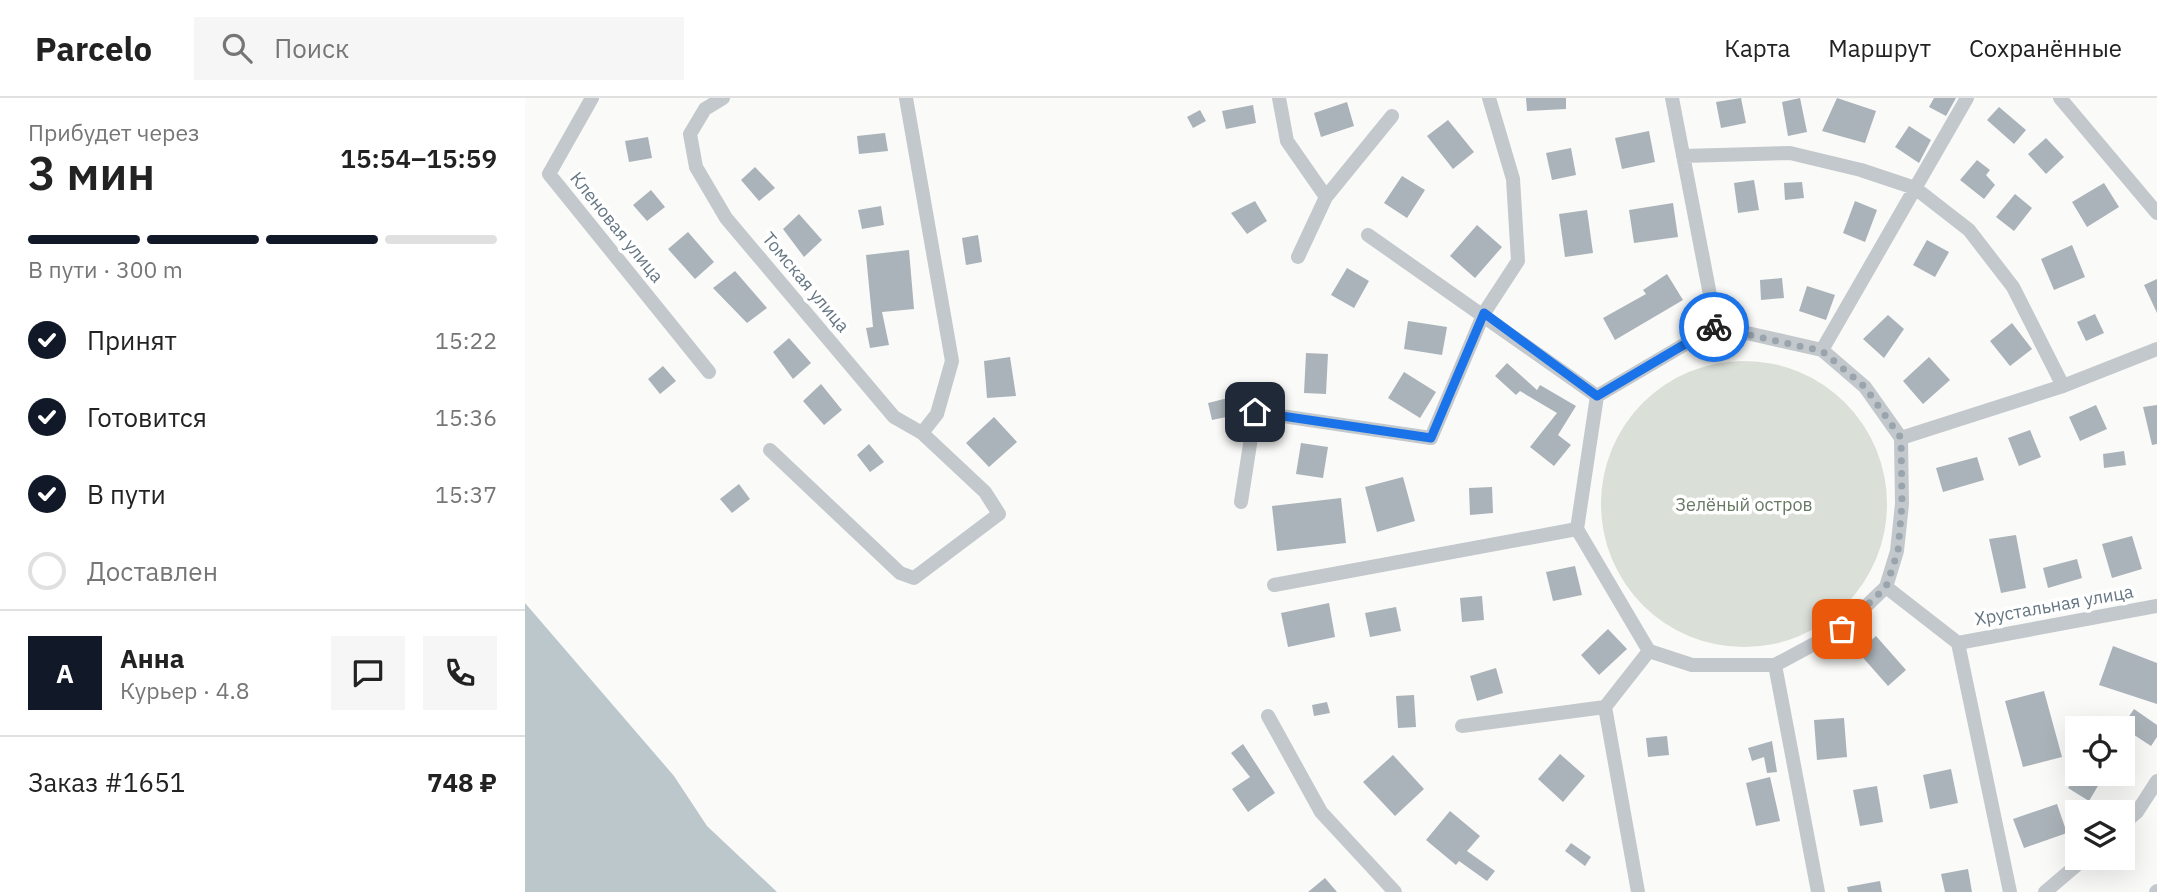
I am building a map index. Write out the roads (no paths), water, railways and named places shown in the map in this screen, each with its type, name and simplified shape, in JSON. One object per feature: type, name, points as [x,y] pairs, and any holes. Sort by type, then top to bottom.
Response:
[{"type":"street","name":"Кленовая улица","points":[[592,98],[549,174],[709,372]]},
{"type":"street","name":"Томская улица","points":[[723,98],[705,109],[690,134],[696,167],[726,218],[894,417],[922,433]]},
{"type":"street","points":[[770,450],[900,573],[914,578],[999,514],[985,492],[922,433],[937,414],[952,361],[906,98]]},
{"type":"street","points":[[1279,98],[1287,141],[1326,197]]},
{"type":"street","points":[[1241,502],[1255,412],[1431,438],[1484,313],[1518,261],[1513,179],[1489,98]]},
{"type":"street","points":[[1672,98],[1716,326]]},
{"type":"street","points":[[1822,351],[1967,98]]},
{"type":"street","points":[[2060,98],[2157,213]]},
{"type":"street","points":[[1298,257],[1326,197],[1392,116]]},
{"type":"street","points":[[1683,156],[1790,153],[1861,170],[1915,188],[1969,230],[2014,287],[2063,386]]},
{"type":"street","points":[[1368,235],[1484,313],[1597,396]]},
{"type":"street","points":[[1716,326],[1822,351],[1865,387],[1901,438],[1902,504],[1898,551],[1886,587],[1842,629],[1775,665],[1692,665],[1649,651],[1577,529],[1597,396],[1716,326]]},
{"type":"street","points":[[1901,438],[2063,386],[2157,349]]},
{"type":"street","points":[[1274,585],[1577,529]]},
{"type":"street","points":[[1886,587],[1958,643],[2010,892]]},
{"type":"street","name":"Хрустальная улица","points":[[1958,643],[2157,606]]},
{"type":"street","points":[[1462,726],[1605,707],[1649,651]]},
{"type":"street","points":[[1775,665],[1818,892]]},
{"type":"street","points":[[1605,707],[1638,892]]},
{"type":"street","points":[[1268,716],[1321,812],[1395,892]]},
{"type":"street","points":[[2135,814],[2157,781]]},
{"type":"street","points":[[2045,892],[2071,870]]},
{"type":"park label","name":"Зелёный остров","points":[[1744,504]]}]
